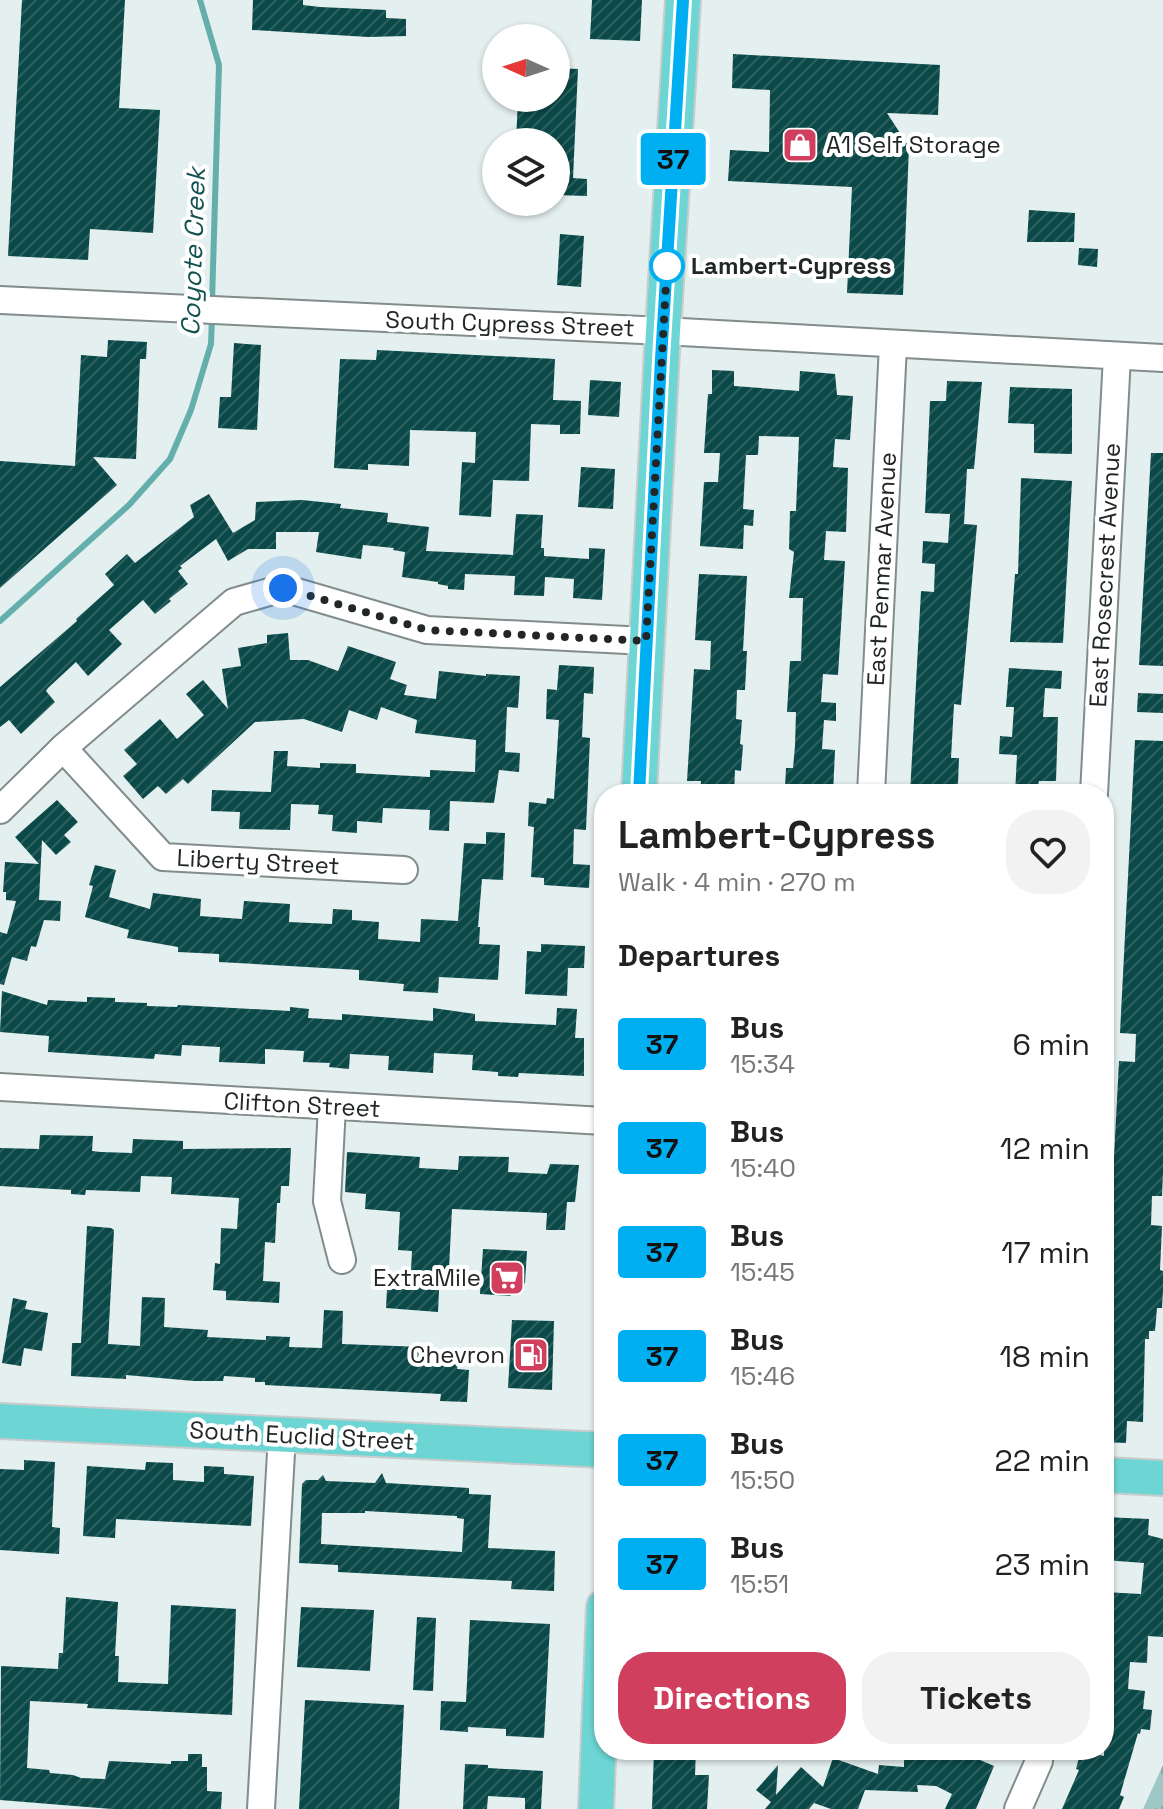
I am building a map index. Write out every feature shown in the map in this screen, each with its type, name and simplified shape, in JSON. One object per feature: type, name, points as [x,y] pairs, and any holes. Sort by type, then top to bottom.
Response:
[{"type":"main road","points":[[639,784],[683,0]]},
{"type":"main road","name":"South Euclid Street","points":[[0,1421],[594,1450]]},
{"type":"main road","points":[[1114,1476],[1163,1478]]},
{"type":"main road","points":[[596,1809],[598,1760]]},
{"type":"street","name":"South Cypress Street","points":[[0,300],[1163,358]]},
{"type":"street","name":"East Penmar Avenue","points":[[871,784],[893,345]]},
{"type":"street","name":"East Rosecrest Avenue","points":[[1095,784],[1117,356]]},
{"type":"street","points":[[0,810],[63,748],[234,602],[283,588],[427,630],[646,641]]},
{"type":"street","name":"Liberty Street","points":[[63,748],[163,857],[404,870]]},
{"type":"street","name":"Clifton Street","points":[[0,1087],[594,1120]]},
{"type":"street","points":[[332,1106],[327,1201],[342,1260]]},
{"type":"street","points":[[261,1809],[282,1435]]},
{"type":"street","points":[[1018,1809],[1039,1760]]},
{"type":"green space","points":[[1163,1765],[1163,1809],[1143,1809]]},
{"type":"building","points":[[22,0],[125,0],[119,108],[160,110],[153,233],[90,229],[88,260],[8,256]]},
{"type":"building","points":[[253,0],[303,0],[303,5],[386,10],[386,18],[406,19],[406,36],[368,37],[252,30]]},
{"type":"building","points":[[592,0],[642,0],[640,41],[590,39]]},
{"type":"building","points":[[733,54],[940,65],[938,115],[887,113],[909,147],[903,295],[847,293],[852,187],[728,181],[730,150],[769,152],[770,90],[732,88]]},
{"type":"building","points":[[570,69],[578,69],[573,178],[587,179],[587,196],[570,195],[570,128],[517,128],[517,112],[570,112]]},
{"type":"building","points":[[1029,210],[1075,213],[1074,242],[1027,242]]},
{"type":"building","points":[[560,234],[584,236],[581,287],[557,285]]},
{"type":"building","points":[[1079,248],[1098,249],[1097,267],[1078,265]]},
{"type":"building","points":[[108,340],[147,342],[146,359],[140,359],[136,459],[93,457],[117,485],[0,588],[0,461],[75,466],[81,355],[107,357]]},
{"type":"building","points":[[234,343],[261,345],[257,430],[218,428],[220,397],[231,397]]},
{"type":"building","points":[[377,350],[555,359],[553,400],[581,401],[580,434],[560,434],[560,425],[531,424],[529,481],[493,480],[491,517],[459,515],[462,462],[475,463],[476,432],[410,430],[409,466],[368,464],[368,470],[334,468],[340,359],[376,360]]},
{"type":"building","points":[[712,370],[734,371],[734,386],[799,391],[800,371],[835,374],[837,395],[853,396],[850,440],[835,439],[833,467],[848,468],[846,532],[826,531],[824,560],[845,561],[838,675],[823,674],[821,702],[836,703],[836,721],[824,720],[822,749],[835,750],[833,784],[785,784],[786,768],[793,768],[795,746],[796,712],[787,712],[790,661],[801,661],[803,598],[789,598],[794,552],[789,549],[790,511],[796,511],[799,437],[759,436],[758,455],[746,455],[743,509],[754,510],[753,526],[744,525],[743,549],[700,546],[704,482],[718,482],[720,453],[704,453],[708,394],[712,394]]},
{"type":"building","points":[[590,380],[621,382],[619,417],[588,415]]},
{"type":"building","points":[[947,381],[982,382],[974,469],[967,469],[964,524],[977,525],[961,705],[954,704],[951,758],[959,758],[958,784],[911,784],[921,591],[934,592],[935,564],[922,563],[923,541],[948,543],[950,514],[925,513],[930,401],[946,401]]},
{"type":"building","points":[[1010,387],[1072,389],[1072,454],[1034,453],[1034,424],[1008,423]]},
{"type":"building","points":[[1151,453],[1163,453],[1163,666],[1139,665]]},
{"type":"building","points":[[581,467],[615,469],[613,509],[578,507]]},
{"type":"building","points":[[1021,478],[1072,481],[1063,643],[1010,642],[1015,574],[1018,574]]},
{"type":"building","points":[[209,494],[233,533],[255,520],[256,502],[302,500],[388,513],[387,522],[429,527],[426,551],[513,555],[516,514],[543,515],[541,548],[544,548],[544,556],[589,559],[589,548],[605,549],[602,600],[573,598],[574,579],[545,577],[544,596],[514,595],[515,576],[465,574],[464,590],[448,589],[448,586],[438,582],[402,577],[405,552],[394,548],[363,545],[361,559],[316,552],[319,532],[276,532],[276,549],[248,549],[228,561],[216,539],[180,566],[182,568],[178,571],[188,584],[169,599],[171,601],[155,614],[143,600],[109,630],[122,644],[88,676],[76,662],[46,691],[55,702],[21,734],[9,720],[0,727],[0,687],[114,585],[105,574],[127,554],[135,563],[194,517],[190,505]]},
{"type":"building","points":[[699,574],[747,576],[743,651],[747,651],[745,690],[737,690],[736,719],[742,720],[740,744],[743,745],[741,771],[735,770],[734,784],[687,781],[694,669],[710,670],[711,641],[695,640]]},
{"type":"building","points":[[288,633],[290,660],[308,660],[338,671],[348,646],[396,662],[390,679],[407,685],[404,695],[436,699],[439,671],[520,676],[518,708],[507,707],[505,752],[520,753],[519,772],[499,770],[494,803],[450,801],[449,831],[429,830],[430,810],[383,808],[382,823],[357,821],[357,833],[332,831],[333,815],[318,814],[319,805],[291,804],[290,830],[239,829],[240,812],[211,811],[212,790],[271,792],[274,751],[288,751],[287,766],[320,768],[320,763],[356,764],[356,773],[430,777],[430,770],[475,772],[476,740],[415,733],[417,720],[381,707],[377,720],[349,710],[342,732],[304,719],[255,722],[188,784],[183,779],[166,794],[158,786],[143,799],[123,776],[137,764],[124,750],[160,719],[177,739],[204,715],[186,694],[203,680],[228,709],[222,669],[241,666],[238,648],[267,643],[267,635]]},
{"type":"building","points":[[559,665],[594,667],[593,694],[584,693],[582,737],[590,738],[586,830],[574,829],[573,864],[590,865],[589,888],[544,885],[544,878],[531,877],[534,827],[528,826],[529,802],[546,804],[547,798],[554,799],[559,720],[546,719],[547,689],[557,690]]},
{"type":"building","points":[[1009,668],[1062,671],[1061,689],[1045,688],[1043,717],[1058,717],[1056,781],[1016,784],[1017,755],[999,754],[1000,736],[1012,737],[1014,707],[1006,707]]},
{"type":"building","points":[[1138,693],[1163,694],[1163,713],[1137,712]]},
{"type":"building","points":[[1135,740],[1163,741],[1163,1173],[1162,1196],[1152,1196],[1151,1225],[1162,1226],[1160,1270],[1163,1271],[1163,1290],[1162,1308],[1157,1308],[1155,1331],[1149,1331],[1149,1339],[1145,1339],[1143,1422],[1127,1421],[1126,1443],[1114,1442],[1114,1158],[1119,1061],[1135,1062],[1136,1034],[1120,1033]]},
{"type":"building","points":[[57,800],[78,822],[64,835],[71,842],[56,855],[42,840],[39,900],[61,901],[60,921],[44,920],[36,947],[31,946],[27,961],[12,957],[4,985],[0,984],[0,932],[7,934],[16,901],[6,900],[6,892],[3,892],[5,862],[39,864],[15,837]]},
{"type":"building","points":[[486,832],[505,833],[503,880],[482,879],[478,927],[479,944],[500,945],[498,980],[439,977],[438,993],[403,991],[404,984],[359,980],[359,970],[219,962],[219,954],[178,952],[178,947],[127,938],[129,930],[85,917],[95,865],[116,870],[109,897],[150,909],[153,893],[201,899],[200,916],[242,919],[244,901],[290,904],[289,922],[332,924],[333,909],[352,910],[352,920],[379,922],[378,939],[420,942],[421,919],[458,921],[464,843],[486,844]]},
{"type":"building","points":[[541,944],[585,946],[584,968],[568,968],[567,996],[525,994],[527,951],[541,952]]},
{"type":"building","points":[[2,991],[47,1005],[48,1000],[87,1002],[87,997],[115,998],[115,1002],[147,1003],[147,1006],[290,1011],[290,1007],[309,1009],[308,1018],[342,1020],[342,1014],[433,1021],[433,1008],[475,1014],[475,1021],[556,1025],[557,1008],[577,1009],[575,1038],[584,1038],[584,1076],[519,1073],[518,1077],[498,1076],[498,1072],[472,1070],[473,1055],[434,1053],[433,1073],[388,1070],[389,1056],[350,1054],[349,1069],[329,1067],[330,1063],[303,1062],[304,1051],[265,1049],[265,1064],[219,1062],[220,1047],[182,1045],[181,1056],[155,1054],[154,1059],[48,1052],[49,1036],[0,1032]]},
{"type":"building","points":[[40,1135],[93,1136],[92,1151],[101,1152],[132,1153],[133,1139],[183,1141],[183,1149],[291,1148],[289,1186],[281,1186],[280,1203],[277,1203],[275,1243],[265,1242],[263,1281],[280,1282],[279,1303],[226,1300],[226,1291],[213,1290],[215,1263],[220,1264],[221,1228],[237,1229],[239,1198],[171,1194],[172,1177],[141,1176],[140,1192],[86,1190],[85,1195],[71,1194],[71,1190],[0,1186],[0,1148],[39,1149]]},
{"type":"building","points":[[347,1152],[420,1157],[419,1168],[458,1170],[459,1156],[509,1157],[508,1172],[547,1174],[550,1164],[579,1165],[575,1202],[567,1202],[565,1230],[546,1230],[547,1213],[452,1209],[449,1269],[440,1269],[438,1312],[386,1308],[387,1289],[410,1289],[412,1251],[398,1250],[400,1212],[365,1209],[366,1194],[345,1192]]},
{"type":"building","points":[[87,1226],[114,1230],[108,1344],[140,1346],[142,1297],[165,1298],[164,1327],[208,1330],[207,1337],[266,1340],[266,1336],[290,1337],[289,1347],[322,1348],[324,1310],[343,1311],[342,1344],[423,1347],[422,1361],[458,1363],[457,1369],[469,1370],[467,1402],[440,1401],[441,1394],[265,1385],[265,1382],[255,1382],[255,1378],[224,1376],[223,1381],[194,1381],[126,1375],[126,1379],[71,1376],[72,1343],[81,1343]]},
{"type":"building","points":[[483,1249],[527,1251],[525,1283],[510,1296],[480,1294]]},
{"type":"building","points":[[13,1298],[27,1301],[25,1309],[48,1313],[42,1351],[24,1348],[21,1366],[2,1363]]},
{"type":"building","name":"Chevron","points":[[512,1320],[554,1321],[552,1390],[508,1388]]},
{"type":"building","points":[[24,1460],[55,1462],[52,1527],[60,1528],[59,1554],[0,1550],[0,1469],[24,1470]]},
{"type":"building","points":[[146,1462],[173,1463],[173,1480],[204,1482],[204,1466],[224,1467],[224,1474],[254,1476],[251,1526],[116,1519],[115,1538],[83,1536],[87,1466],[145,1470]]},
{"type":"building","points":[[382,1473],[386,1483],[469,1488],[469,1494],[491,1495],[488,1548],[555,1551],[554,1591],[511,1589],[512,1581],[338,1572],[338,1565],[299,1563],[302,1484],[306,1480],[318,1480],[323,1475],[326,1481],[375,1483]],"holes":[[[365,1511],[457,1516],[464,1519],[462,1552],[321,1544],[322,1513]]]},
{"type":"building","points":[[1114,1517],[1149,1519],[1148,1535],[1163,1539],[1163,1637],[1148,1636],[1147,1663],[1130,1662],[1128,1689],[1145,1691],[1143,1709],[1152,1710],[1150,1730],[1141,1729],[1138,1733],[1120,1795],[1124,1797],[1119,1809],[1062,1809],[1079,1770],[1076,1769],[1078,1760],[1114,1760],[1114,1593],[1141,1594],[1144,1563],[1114,1561]]},
{"type":"building","points":[[66,1597],[118,1602],[115,1656],[119,1656],[118,1682],[168,1684],[171,1605],[236,1609],[232,1715],[87,1708],[88,1704],[30,1701],[27,1768],[105,1779],[109,1761],[171,1764],[171,1761],[188,1761],[188,1754],[202,1754],[202,1767],[207,1767],[207,1791],[222,1792],[221,1809],[112,1809],[0,1800],[1,1666],[58,1669],[59,1653],[63,1653]]},
{"type":"building","points":[[301,1607],[374,1610],[370,1671],[297,1667]]},
{"type":"building","points":[[417,1617],[436,1618],[433,1691],[413,1690]]},
{"type":"building","points":[[470,1620],[550,1624],[544,1738],[506,1736],[506,1729],[468,1727],[468,1732],[440,1730],[441,1701],[466,1702]]},
{"type":"building","points":[[305,1700],[404,1705],[399,1809],[299,1809]]},
{"type":"building","points":[[654,1760],[696,1760],[695,1775],[709,1775],[707,1809],[652,1809]]},
{"type":"building","points":[[832,1760],[878,1774],[879,1765],[904,1767],[904,1760],[980,1760],[994,1766],[976,1809],[945,1809],[952,1794],[936,1786],[917,1785],[918,1792],[865,1790],[858,1809],[831,1809],[814,1803],[809,1809],[765,1809],[771,1802],[756,1790],[778,1765],[776,1795],[801,1767],[823,1787]]},
{"type":"building","points":[[465,1764],[543,1771],[541,1809],[525,1809],[525,1798],[488,1796],[487,1809],[463,1809]]},
{"type":"waterway","name":"Coyote Creek","points":[[200,0],[219,65],[212,302]]},
{"type":"waterway","name":"Coyote Creek","points":[[0,621],[129,505],[170,459],[191,410],[211,344],[212,317]]},
{"type":"bus line","name":"37","points":[[639,784],[683,0]]},
{"type":"place","name":"A1 Self Storage","points":[[800,145]]},
{"type":"place","name":"Lambert-Cypress","points":[[667,266]]},
{"type":"place","name":"ExtraMile","points":[[507,1278]]},
{"type":"place","name":"Chevron","points":[[531,1355]]},
{"type":"route","points":[[283,588],[427,630],[646,641],[667,266]]}]
